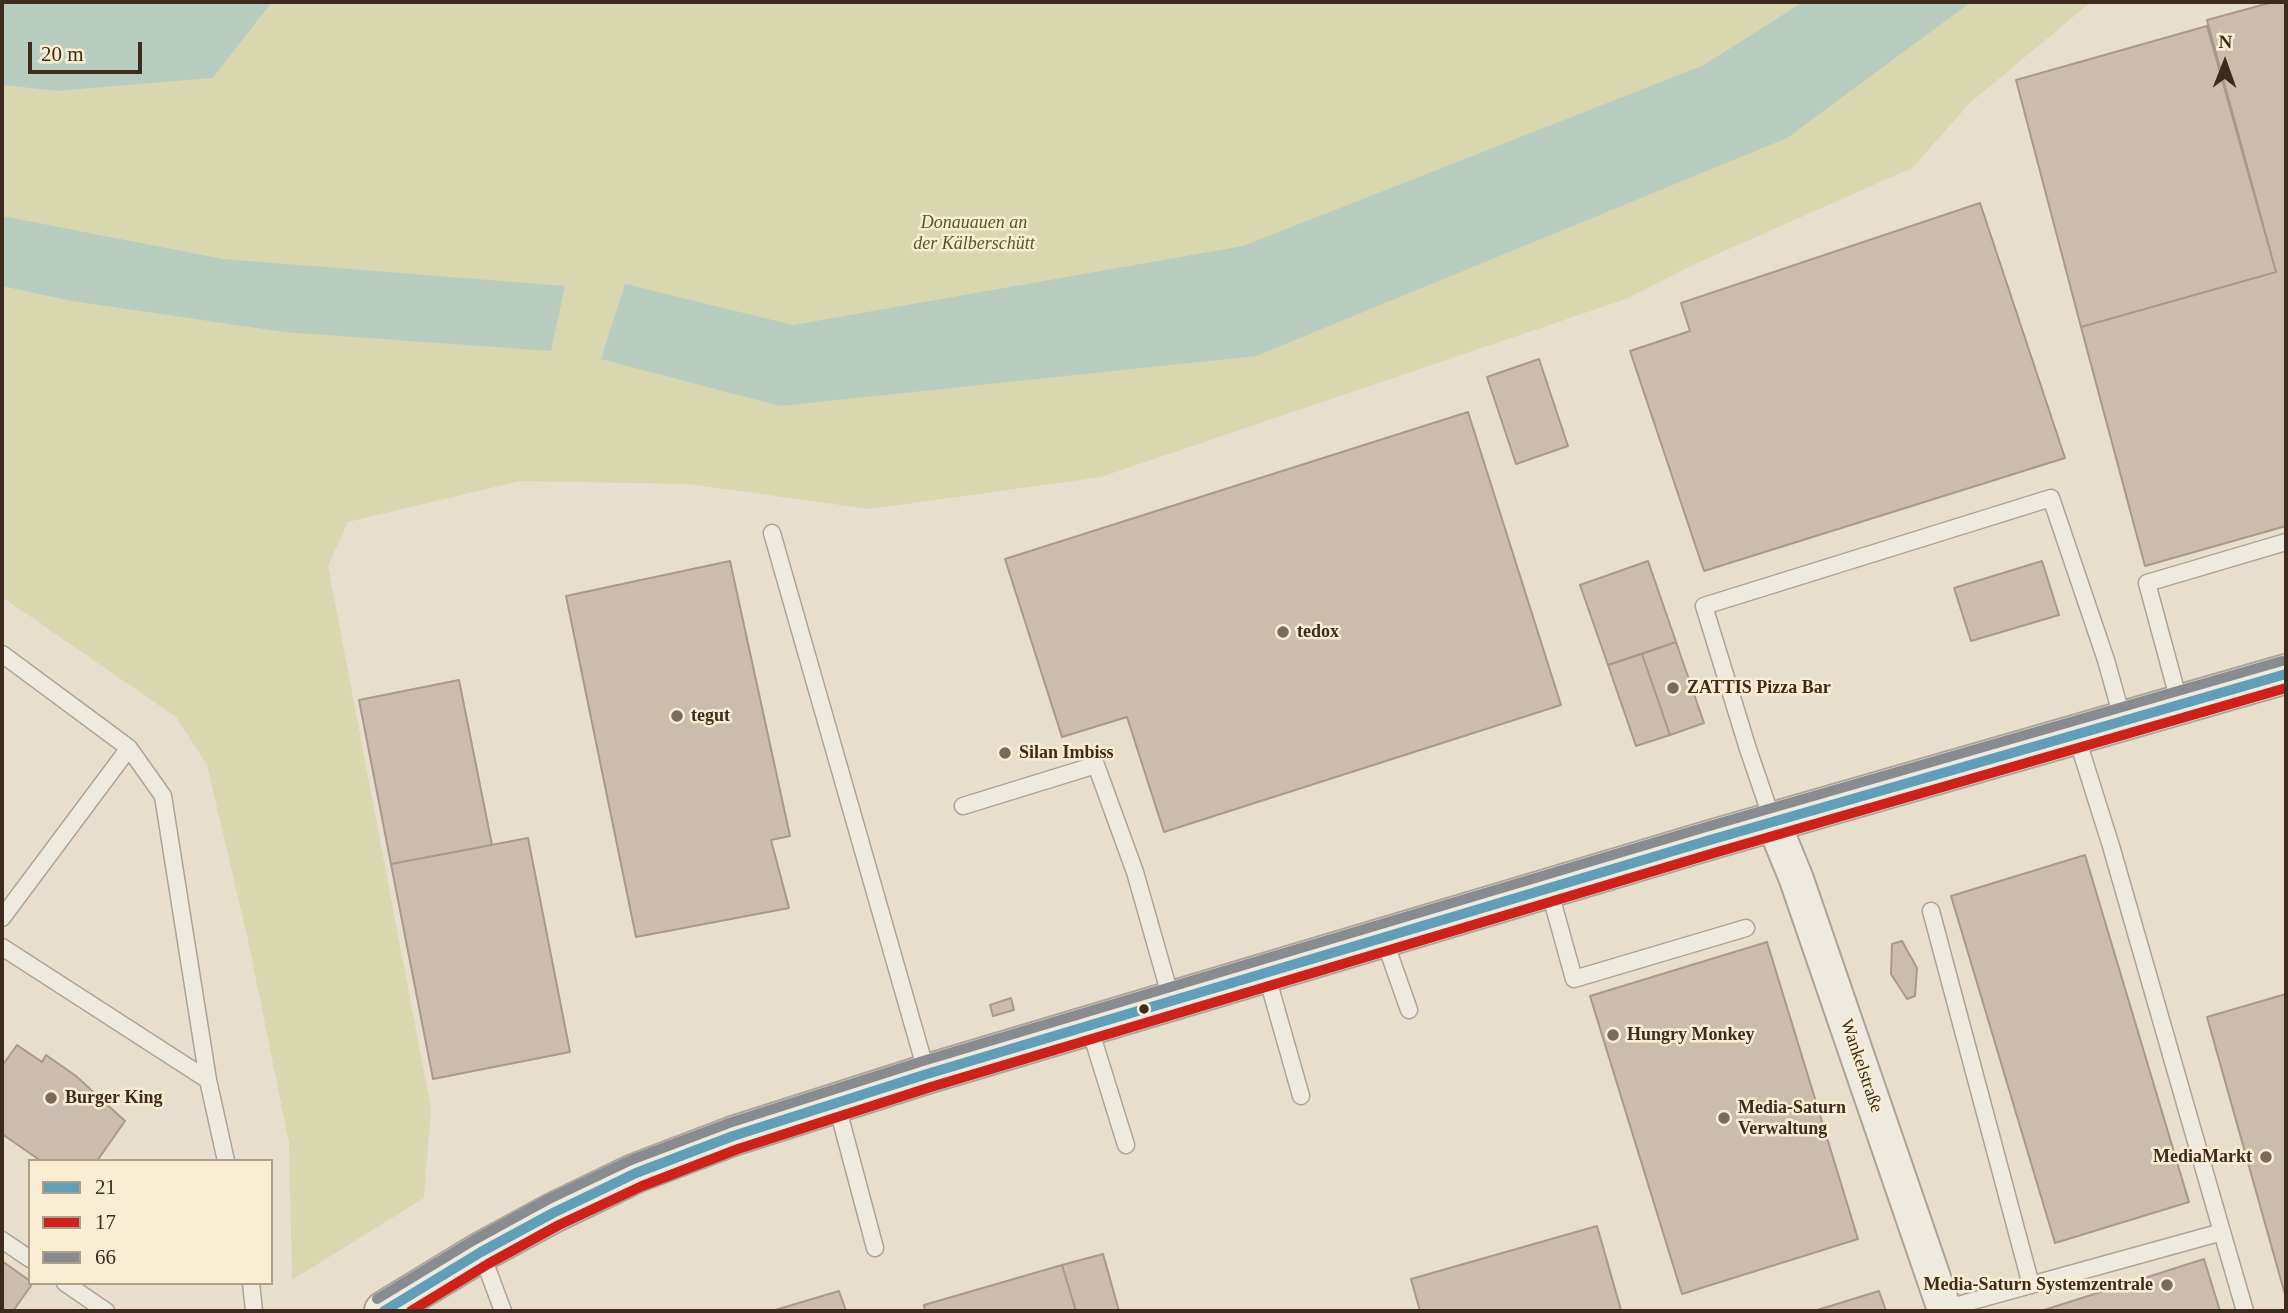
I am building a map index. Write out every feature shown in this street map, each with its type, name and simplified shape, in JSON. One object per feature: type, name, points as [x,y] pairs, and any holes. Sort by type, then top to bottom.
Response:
[{"type":"street","points":[[384,1311],[481,1252],[553,1213],[636,1173],[733,1136],[927,1074],[1773,822],[2286,674]]},
{"type":"street","name":"Wankelstraße","points":[[1773,822],[1797,878],[1944,1310]]},
{"type":"lane","points":[[1773,822],[1704,606],[2051,498],[2106,660],[2123,721]]},
{"type":"lane","points":[[772,533],[927,1074]]},
{"type":"lane","points":[[2180,705],[2147,583],[2286,542]]},
{"type":"lane","points":[[2,654],[129,748],[163,796],[208,1080],[226,1159]]},
{"type":"lane","points":[[2076,735],[2245,1311]]},
{"type":"lane","points":[[2,918],[129,748]]},
{"type":"lane","points":[[963,806],[1096,765],[1135,872],[1172,1002]]},
{"type":"lane","points":[[1549,889],[1574,979],[1746,928]]},
{"type":"lane","points":[[1931,911],[2031,1285]]},
{"type":"lane","points":[[1384,939],[1409,1010]]},
{"type":"lane","points":[[2,947],[208,1080]]},
{"type":"lane","points":[[1266,973],[1301,1096]]},
{"type":"lane","points":[[1089,1026],[1126,1145]]},
{"type":"lane","points":[[836,1102],[875,1248]]},
{"type":"lane","points":[[1944,1310],[2222,1232]]},
{"type":"lane","points":[[2,1240],[28,1258]]},
{"type":"lane","points":[[481,1252],[503,1311]]},
{"type":"lane","points":[[68,1285],[106,1311]]},
{"type":"lane","points":[[251,1285],[254,1311]]},
{"type":"green space","name":"Donauauen an der Kälberschütt","points":[[272,2],[2091,2],[1971,102],[1912,168],[1695,264],[1626,299],[1101,477],[870,509],[688,484],[520,481],[348,522],[328,566],[431,1109],[424,1198],[292,1280],[289,1142],[248,940],[207,765],[176,717],[2,597],[2,85],[57,91],[213,78]]},
{"type":"shaded area","points":[[2,2],[272,2],[213,78],[57,91],[2,85]]},
{"type":"shaded area","points":[[1803,2],[1971,2],[1787,138],[1256,356],[780,406],[601,359],[625,284],[793,325],[1243,246],[1704,65]]},
{"type":"shaded area","points":[[2,216],[223,259],[565,286],[551,351],[284,332],[72,301],[2,286]]},
{"type":"building","points":[[2273,2],[2286,2],[2286,526],[2145,566],[2081,327],[2276,272],[2207,20]]},
{"type":"building","points":[[2207,26],[2276,272],[2081,327],[2016,80]]},
{"type":"building","points":[[1980,203],[2065,458],[1704,571],[1630,351],[1690,331],[1681,303]]},
{"type":"building","points":[[1539,359],[1568,446],[1516,464],[1487,377]]},
{"type":"building","name":"tedox","points":[[1468,412],[1561,705],[1164,832],[1127,717],[1062,737],[1005,559]]},
{"type":"building","name":"tegut","points":[[730,561],[790,836],[771,840],[789,908],[636,937],[566,596]]},
{"type":"building","points":[[1648,561],[1676,642],[1608,665],[1580,585]]},
{"type":"building","points":[[2042,561],[2059,615],[1971,641],[1954,588]]},
{"type":"building","name":"ZATTIS Pizza Bar","points":[[1676,642],[1704,723],[1670,735],[1642,654]]},
{"type":"building","points":[[1642,654],[1670,735],[1636,746],[1608,665]]},
{"type":"building","points":[[459,680],[492,845],[391,864],[359,700]]},
{"type":"building","points":[[528,838],[570,1052],[433,1079],[391,864]]},
{"type":"building","points":[[2085,855],[2189,1202],[2055,1243],[1951,896]]},
{"type":"building","points":[[1902,941],[1917,968],[1915,996],[1907,999],[1891,974],[1892,944]]},
{"type":"building","name":"Media-Saturn Verwaltung","points":[[1767,942],[1858,1239],[1682,1294],[1590,996]]},
{"type":"building","name":"MediaMarkt","points":[[2286,994],[2286,1298],[2207,1017]]},
{"type":"building","points":[[1011,998],[1014,1010],[993,1016],[990,1005]]},
{"type":"building","name":"Burger King","points":[[17,1045],[42,1062],[46,1055],[76,1076],[125,1121],[98,1159],[38,1159],[2,1134],[2,1066]]},
{"type":"building","points":[[1597,1226],[1621,1310],[1420,1311],[1411,1279]]},
{"type":"building","points":[[1103,1254],[1119,1311],[1076,1311],[1062,1265]]},
{"type":"building","name":"Media-Saturn Systemzentrale","points":[[2204,1259],[2220,1311],[2041,1311]]},
{"type":"building","points":[[2,1261],[28,1279],[28,1285],[32,1285],[13,1311],[2,1311]]},
{"type":"building","points":[[1062,1265],[1076,1311],[925,1311],[924,1305]]},
{"type":"building","points":[[839,1291],[846,1311],[772,1311]]},
{"type":"building","name":"Media-Saturn Systemzentrale","points":[[1879,1291],[1886,1311],[1814,1311]]},
{"type":"transit line","name":"66","points":[[377,1299],[474,1240],[547,1200],[631,1160],[729,1123],[923,1061],[1706,827],[2282,661]]},
{"type":"transit line","name":"21","points":[[384,1311],[481,1252],[553,1213],[636,1173],[733,1136],[927,1074],[1710,840],[2286,674]]},
{"type":"transit line","name":"17","points":[[411,1311],[559,1225],[642,1186],[738,1149],[931,1087],[1714,853],[2286,688]]},
{"type":"place","name":"tedox","points":[[1283,632]]},
{"type":"place","name":"ZATTIS Pizza Bar","points":[[1673,688]]},
{"type":"place","name":"tegut","points":[[677,716]]},
{"type":"place","name":"Silan Imbiss","points":[[1005,753]]},
{"type":"place","name":"Hungry Monkey","points":[[1613,1035]]},
{"type":"place","name":"Burger King","points":[[51,1098]]},
{"type":"place","name":"Media-Saturn Verwaltung","points":[[1724,1118]]},
{"type":"place","name":"MediaMarkt","points":[[2266,1157]]},
{"type":"place","name":"Media-Saturn Systemzentrale","points":[[2167,1285]]}]
